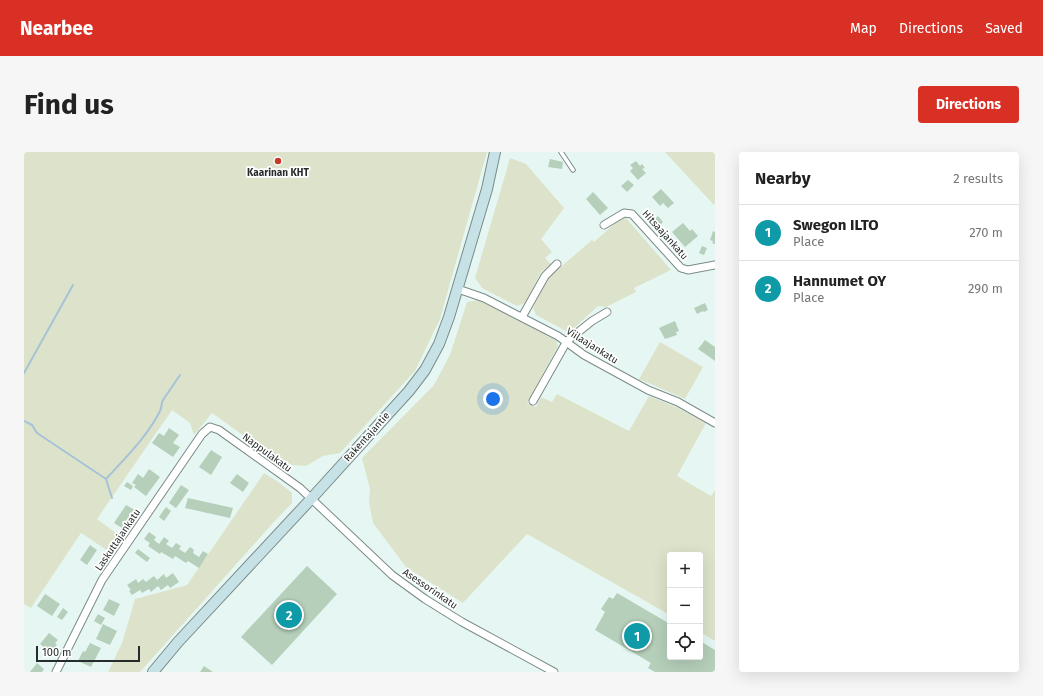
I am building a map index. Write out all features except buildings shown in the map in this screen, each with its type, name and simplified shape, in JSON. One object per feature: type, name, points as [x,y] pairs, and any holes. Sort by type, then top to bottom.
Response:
[{"type":"street","name":"Rakentajantie","points":[[153,672],[178,642],[311,499],[418,379],[432,358],[449,317],[458,289],[487,190],[495,152]]},
{"type":"street","name":"Hitsaajankatu","points":[[604,225],[624,213],[632,214],[681,268],[688,270],[715,265]]},
{"type":"street","points":[[522,317],[545,276],[557,264]]},
{"type":"street","name":"Viilaajankatu","points":[[458,289],[484,298],[522,317],[567,341],[584,355],[648,390],[678,402],[715,423]]},
{"type":"street","points":[[533,401],[567,341],[592,321],[607,312]]},
{"type":"street","name":"Nappulakatu","points":[[210,427],[219,430],[300,488],[311,499]]},
{"type":"street","name":"Laskuttajankatu","points":[[56,672],[102,580],[202,434],[210,427]]},
{"type":"street","name":"Asessorinkatu","points":[[311,499],[392,575],[414,591],[462,622],[554,672]]},
{"type":"lane","points":[[561,152],[573,170]]},
{"type":"green space","points":[[24,152],[487,152],[440,319],[415,371],[340,453],[323,456],[306,466],[292,465],[251,441],[212,413],[194,435],[190,423],[172,410],[97,519],[124,539],[114,555],[81,533],[31,608],[24,604]]},
{"type":"green space","points":[[665,152],[715,152],[714,205]]},
{"type":"green space","points":[[510,158],[526,164],[564,208],[541,239],[552,252],[545,258],[551,264],[541,272],[525,303],[517,306],[482,288],[475,278]]},
{"type":"green space","points":[[621,218],[626,218],[671,270],[634,288],[636,292],[606,307],[598,306],[572,330],[566,331],[536,315],[533,308],[548,278],[592,240],[594,242]]},
{"type":"green space","points":[[478,300],[556,340],[558,346],[527,403],[536,407],[541,397],[552,402],[557,394],[629,431],[649,396],[676,407],[706,423],[677,476],[711,496],[715,490],[715,641],[703,634],[703,552],[667,552],[667,613],[527,534],[463,603],[406,567],[373,523],[369,502],[370,489],[362,458],[434,385],[450,355],[467,302]]},
{"type":"green space","points":[[660,342],[703,367],[685,399],[639,379]]},
{"type":"green space","points":[[264,473],[292,493],[292,503],[140,672],[108,672],[122,643],[135,599],[187,585]]},
{"type":"waterway","points":[[24,373],[73,285]]},
{"type":"waterway","points":[[106,479],[149,430],[160,411],[163,400],[180,375]]},
{"type":"waterway","points":[[24,421],[32,425],[37,433],[106,479],[112,498]]},
{"type":"place","name":"Kaarinan KHT","points":[[278,161]]},
{"type":"place","name":"Hannumet OY","points":[[289,615]]},
{"type":"place","name":"Swegon ILTO","points":[[637,636]]}]
